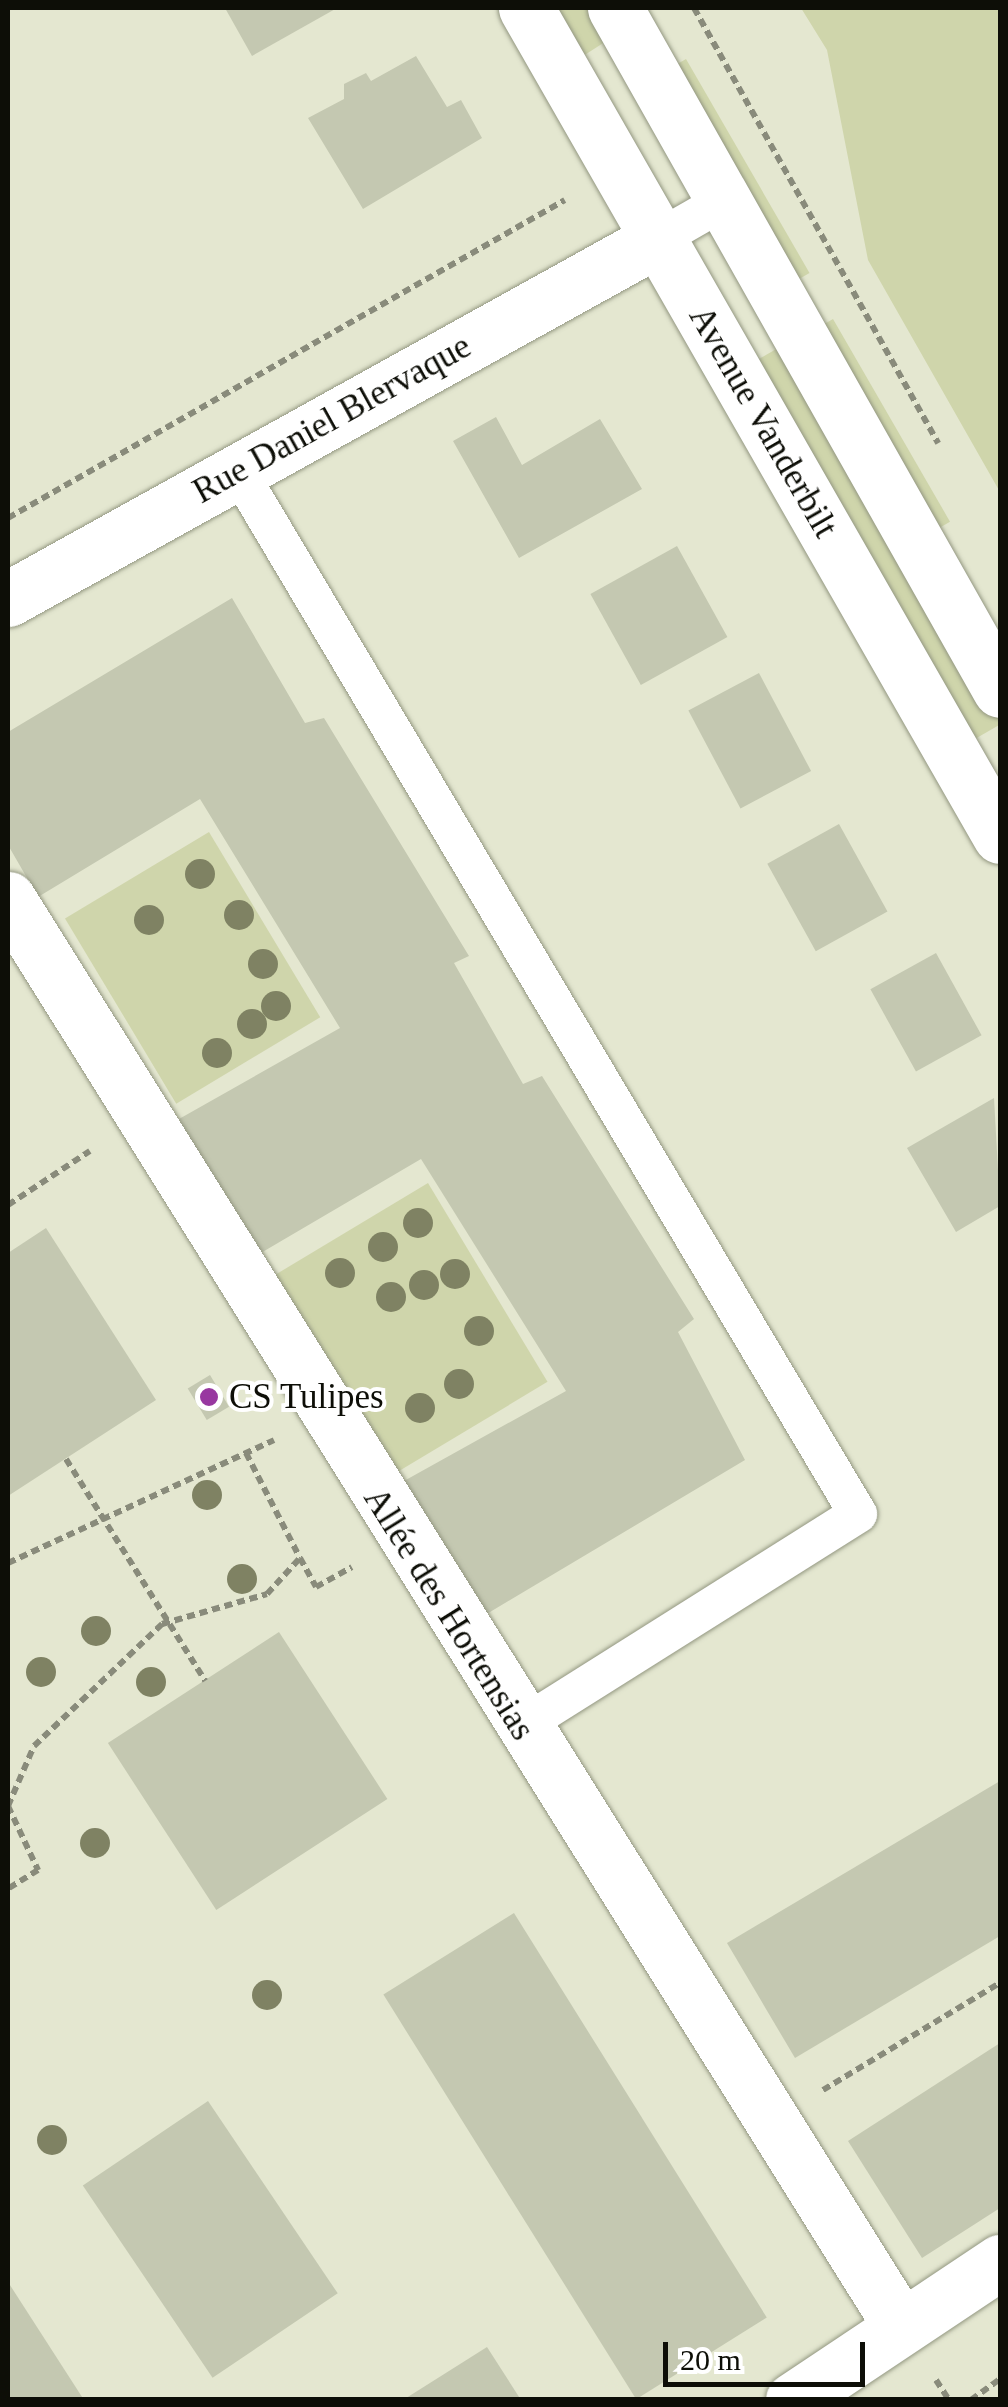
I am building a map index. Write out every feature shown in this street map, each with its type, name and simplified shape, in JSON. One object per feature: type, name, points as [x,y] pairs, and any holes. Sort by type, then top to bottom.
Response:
[{"type":"street","name":"Avenue Vanderbilt","points":[[526,8],[1000,836]]},
{"type":"street","name":"Avenue Vanderbilt","points":[[615,8],[1000,690]]},
{"type":"street","name":"Rue Daniel Blervaque","points":[[8,600],[658,239]]},
{"type":"street","name":"Allée des Hortensias","points":[[8,899],[402,1540],[900,2324]]},
{"type":"street","points":[[793,2400],[900,2324],[1000,2262]]},
{"type":"lane","points":[[658,239],[724,201]]},
{"type":"lane","points":[[238,471],[858,1514],[520,1727]]},
{"type":"path","points":[[694,8],[945,454]]},
{"type":"path","points":[[8,518],[572,193]]},
{"type":"path","points":[[8,1205],[141,1118]]},
{"type":"path","points":[[8,1563],[97,1516],[246,1453],[322,1410]]},
{"type":"path","points":[[246,1453],[316,1587],[402,1540]]},
{"type":"path","points":[[66,1458],[162,1624],[205,1681]]},
{"type":"path","points":[[8,1889],[38,1870],[8,1806],[34,1746],[162,1624],[267,1594],[300,1558]]},
{"type":"path","points":[[771,2122],[1000,1983]]},
{"type":"path","points":[[971,2400],[1000,2378]]},
{"type":"green space","points":[[551,8],[593,8],[611,38],[580,58]]},
{"type":"green space","points":[[801,8],[1000,8],[1000,492],[868,260],[827,50]]},
{"type":"green space","points":[[686,59],[810,273],[794,282],[670,68]]},
{"type":"green space","points":[[833,319],[950,522],[933,532],[816,329]]},
{"type":"green space","points":[[785,344],[1000,716],[1000,724],[971,741],[752,363]]},
{"type":"green space","points":[[209,832],[320,1017],[176,1104],[65,919]]},
{"type":"green space","points":[[428,1183],[547,1382],[393,1475],[274,1276]]},
{"type":"building","points":[[225,8],[337,8],[252,56]]},
{"type":"building","points":[[416,56],[447,107],[461,100],[482,138],[363,209],[308,118],[344,99],[344,84],[366,73],[371,81]]},
{"type":"building","points":[[496,417],[522,465],[600,419],[642,489],[519,558],[453,441]]},
{"type":"building","points":[[677,546],[727,637],[641,685],[590,594]]},
{"type":"building","points":[[232,598],[305,723],[324,718],[469,956],[454,963],[523,1084],[542,1076],[694,1319],[678,1332],[745,1460],[480,1618],[395,1486],[566,1391],[421,1159],[254,1257],[179,1119],[340,1028],[200,799],[38,897],[8,845],[8,732]]},
{"type":"building","points":[[759,673],[811,771],[740,809],[688,711]]},
{"type":"building","points":[[839,824],[887,911],[816,951],[767,864]]},
{"type":"building","points":[[936,953],[982,1035],[916,1072],[870,989]]},
{"type":"building","points":[[994,1098],[1000,1206],[956,1232],[907,1148]]},
{"type":"building","points":[[46,1228],[156,1400],[8,1496],[8,1253]]},
{"type":"building","name":"CS Tulipes","points":[[210,1375],[229,1407],[207,1420],[188,1388]]},
{"type":"building","points":[[279,1632],[387,1799],[216,1910],[108,1743]]},
{"type":"building","points":[[1000,1781],[1000,1936],[795,2058],[727,1943]]},
{"type":"building","points":[[514,1913],[767,2318],[636,2399],[383,1995]]},
{"type":"building","points":[[1000,2043],[1000,2208],[922,2258],[848,2141]]},
{"type":"building","points":[[208,2101],[338,2293],[213,2378],[83,2185]]},
{"type":"building","points":[[8,2282],[84,2400],[8,2400]]},
{"type":"building","points":[[487,2347],[521,2400],[403,2400]]},
{"type":"place","name":"CS Tulipes","points":[[209,1397]]}]
